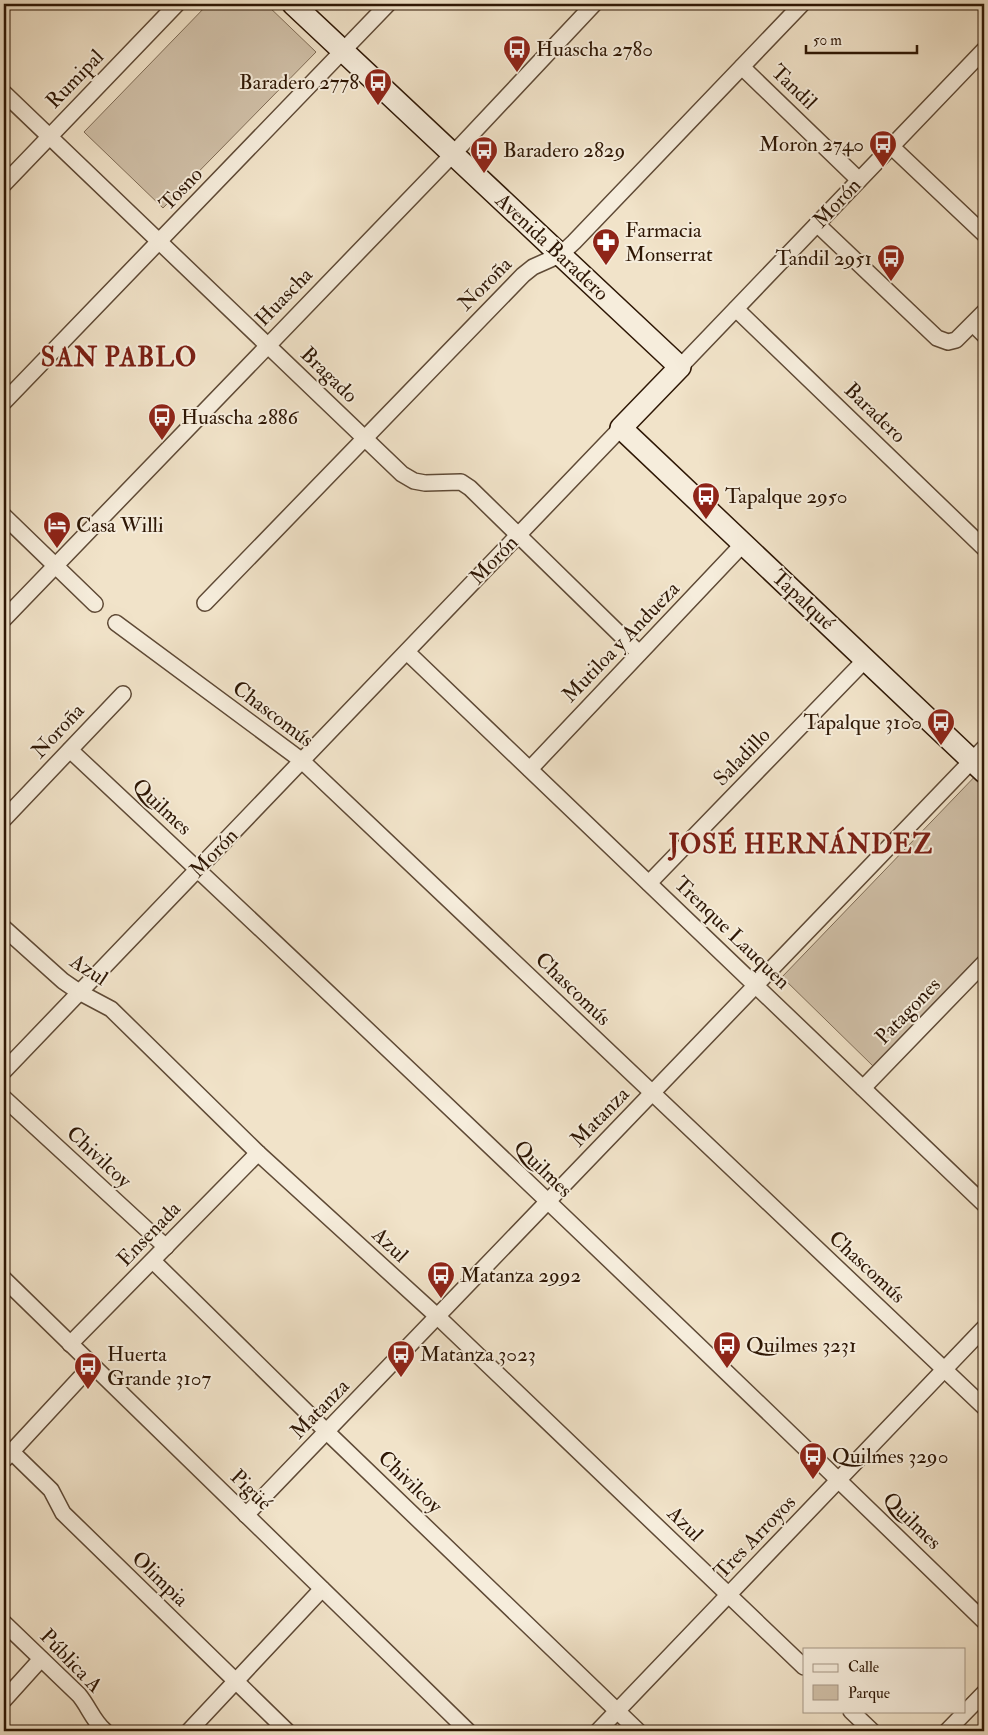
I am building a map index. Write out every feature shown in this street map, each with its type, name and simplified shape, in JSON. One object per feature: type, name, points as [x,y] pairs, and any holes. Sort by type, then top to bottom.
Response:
[{"type":"main road","name":"Avenida Baradero","points":[[293,4],[680,367]]},
{"type":"main road","name":"Morón","points":[[621,428],[680,367]]},
{"type":"main road","name":"Tapalqué","points":[[621,428],[865,660],[980,760]]},
{"type":"street","name":"Rumipal","points":[[4,184],[177,4]]},
{"type":"street","name":"Tosno","points":[[4,402],[388,4]]},
{"type":"street","name":"Huascha","points":[[4,619],[453,154],[594,4]]},
{"type":"street","name":"Noroña","points":[[206,604],[523,276],[533,267],[560,254],[802,4]]},
{"type":"street","name":"Morón","points":[[680,367],[984,50]]},
{"type":"street","name":"Tandil","points":[[742,67],[860,180]]},
{"type":"street","name":"Bragado","points":[[4,93],[402,474],[414,481],[425,483],[461,482],[470,488],[639,653]]},
{"type":"street","points":[[892,146],[984,234]]},
{"type":"street","points":[[817,224],[937,338],[948,342],[956,340],[984,312]]},
{"type":"street","name":"Baradero","points":[[736,308],[984,548]]},
{"type":"street","points":[[973,324],[984,335]]},
{"type":"street","name":"Morón","points":[[4,1071],[621,428]]},
{"type":"street","points":[[4,516],[95,604]]},
{"type":"street","name":"Mutiloa y Andueza","points":[[530,769],[743,544]]},
{"type":"street","name":"Chascomús","points":[[116,623],[301,760],[984,1407]]},
{"type":"street","name":"Trenque Lauquen","points":[[407,652],[984,1204]]},
{"type":"street","name":"Saladillo","points":[[649,883],[865,660]]},
{"type":"street","name":"Noroña","points":[[4,819],[123,694]]},
{"type":"street","name":"Quilmes","points":[[70,750],[839,1480],[984,1621]]},
{"type":"street","name":"Matanza","points":[[246,1515],[756,986],[980,760]]},
{"type":"street","name":"Azul","points":[[4,928],[63,981],[79,992],[112,1009],[258,1153],[438,1317],[803,1666]]},
{"type":"street","name":"Patagones","points":[[863,1088],[982,971]]},
{"type":"street","name":"Chivilcoy","points":[[4,1098],[166,1247]]},
{"type":"street","name":"Ensenada","points":[[70,1344],[258,1153]]},
{"type":"street","name":"Chivilcoy","points":[[153,1261],[327,1432],[638,1731]]},
{"type":"street","name":"Pigüé","points":[[4,1279],[468,1731]]},
{"type":"street","name":"Tres Arroyos","points":[[598,1731],[984,1328]]},
{"type":"street","points":[[8,1456],[92,1365]]},
{"type":"street","name":"Olimpia","points":[[8,1456],[52,1490],[63,1513],[286,1731]]},
{"type":"street","points":[[189,1731],[322,1588]]},
{"type":"street","name":"Pública A","points":[[4,1623],[79,1695],[97,1724],[105,1731]]},
{"type":"street","points":[[4,1700],[41,1659]]},
{"type":"street","points":[[966,1711],[984,1693]]},
{"type":"street","points":[[852,1712],[872,1731]]},
{"type":"street","points":[[947,1731],[966,1712]]},
{"type":"green space","points":[[208,4],[266,4],[316,52],[163,208],[84,132]]},
{"type":"green space","points":[[982,769],[984,771],[984,951],[873,1066],[782,977]]},
{"type":"place","name":"Huascha 2780","points":[[517,73]]},
{"type":"place","name":"Baradero 2778","points":[[378,106]]},
{"type":"place","name":"Moron 2740","points":[[883,168]]},
{"type":"place","name":"Baradero 2829","points":[[484,174]]},
{"type":"place","name":"Farmacia Monserrat","points":[[606,266]]},
{"type":"place","name":"Tandil 2951","points":[[891,282]]},
{"type":"place","name":"Huascha 2886","points":[[162,441]]},
{"type":"place","name":"Tapalque 2950","points":[[706,520]]},
{"type":"place","name":"Casa Willi","points":[[57,549]]},
{"type":"place","name":"Tapalque 3100","points":[[941,746]]},
{"type":"place","name":"Matanza 2992","points":[[441,1299]]},
{"type":"place","name":"Quilmes 3231","points":[[727,1369]]},
{"type":"place","name":"Matanza 3023","points":[[401,1378]]},
{"type":"place","name":"Huerta Grande 3107","points":[[88,1390]]},
{"type":"place","name":"Quilmes 3290","points":[[813,1480]]},
{"type":"district","name":"SAN PABLO","points":[[119,358]]},
{"type":"district","name":"JOSÉ HERNÁNDEZ","points":[[801,845]]}]
